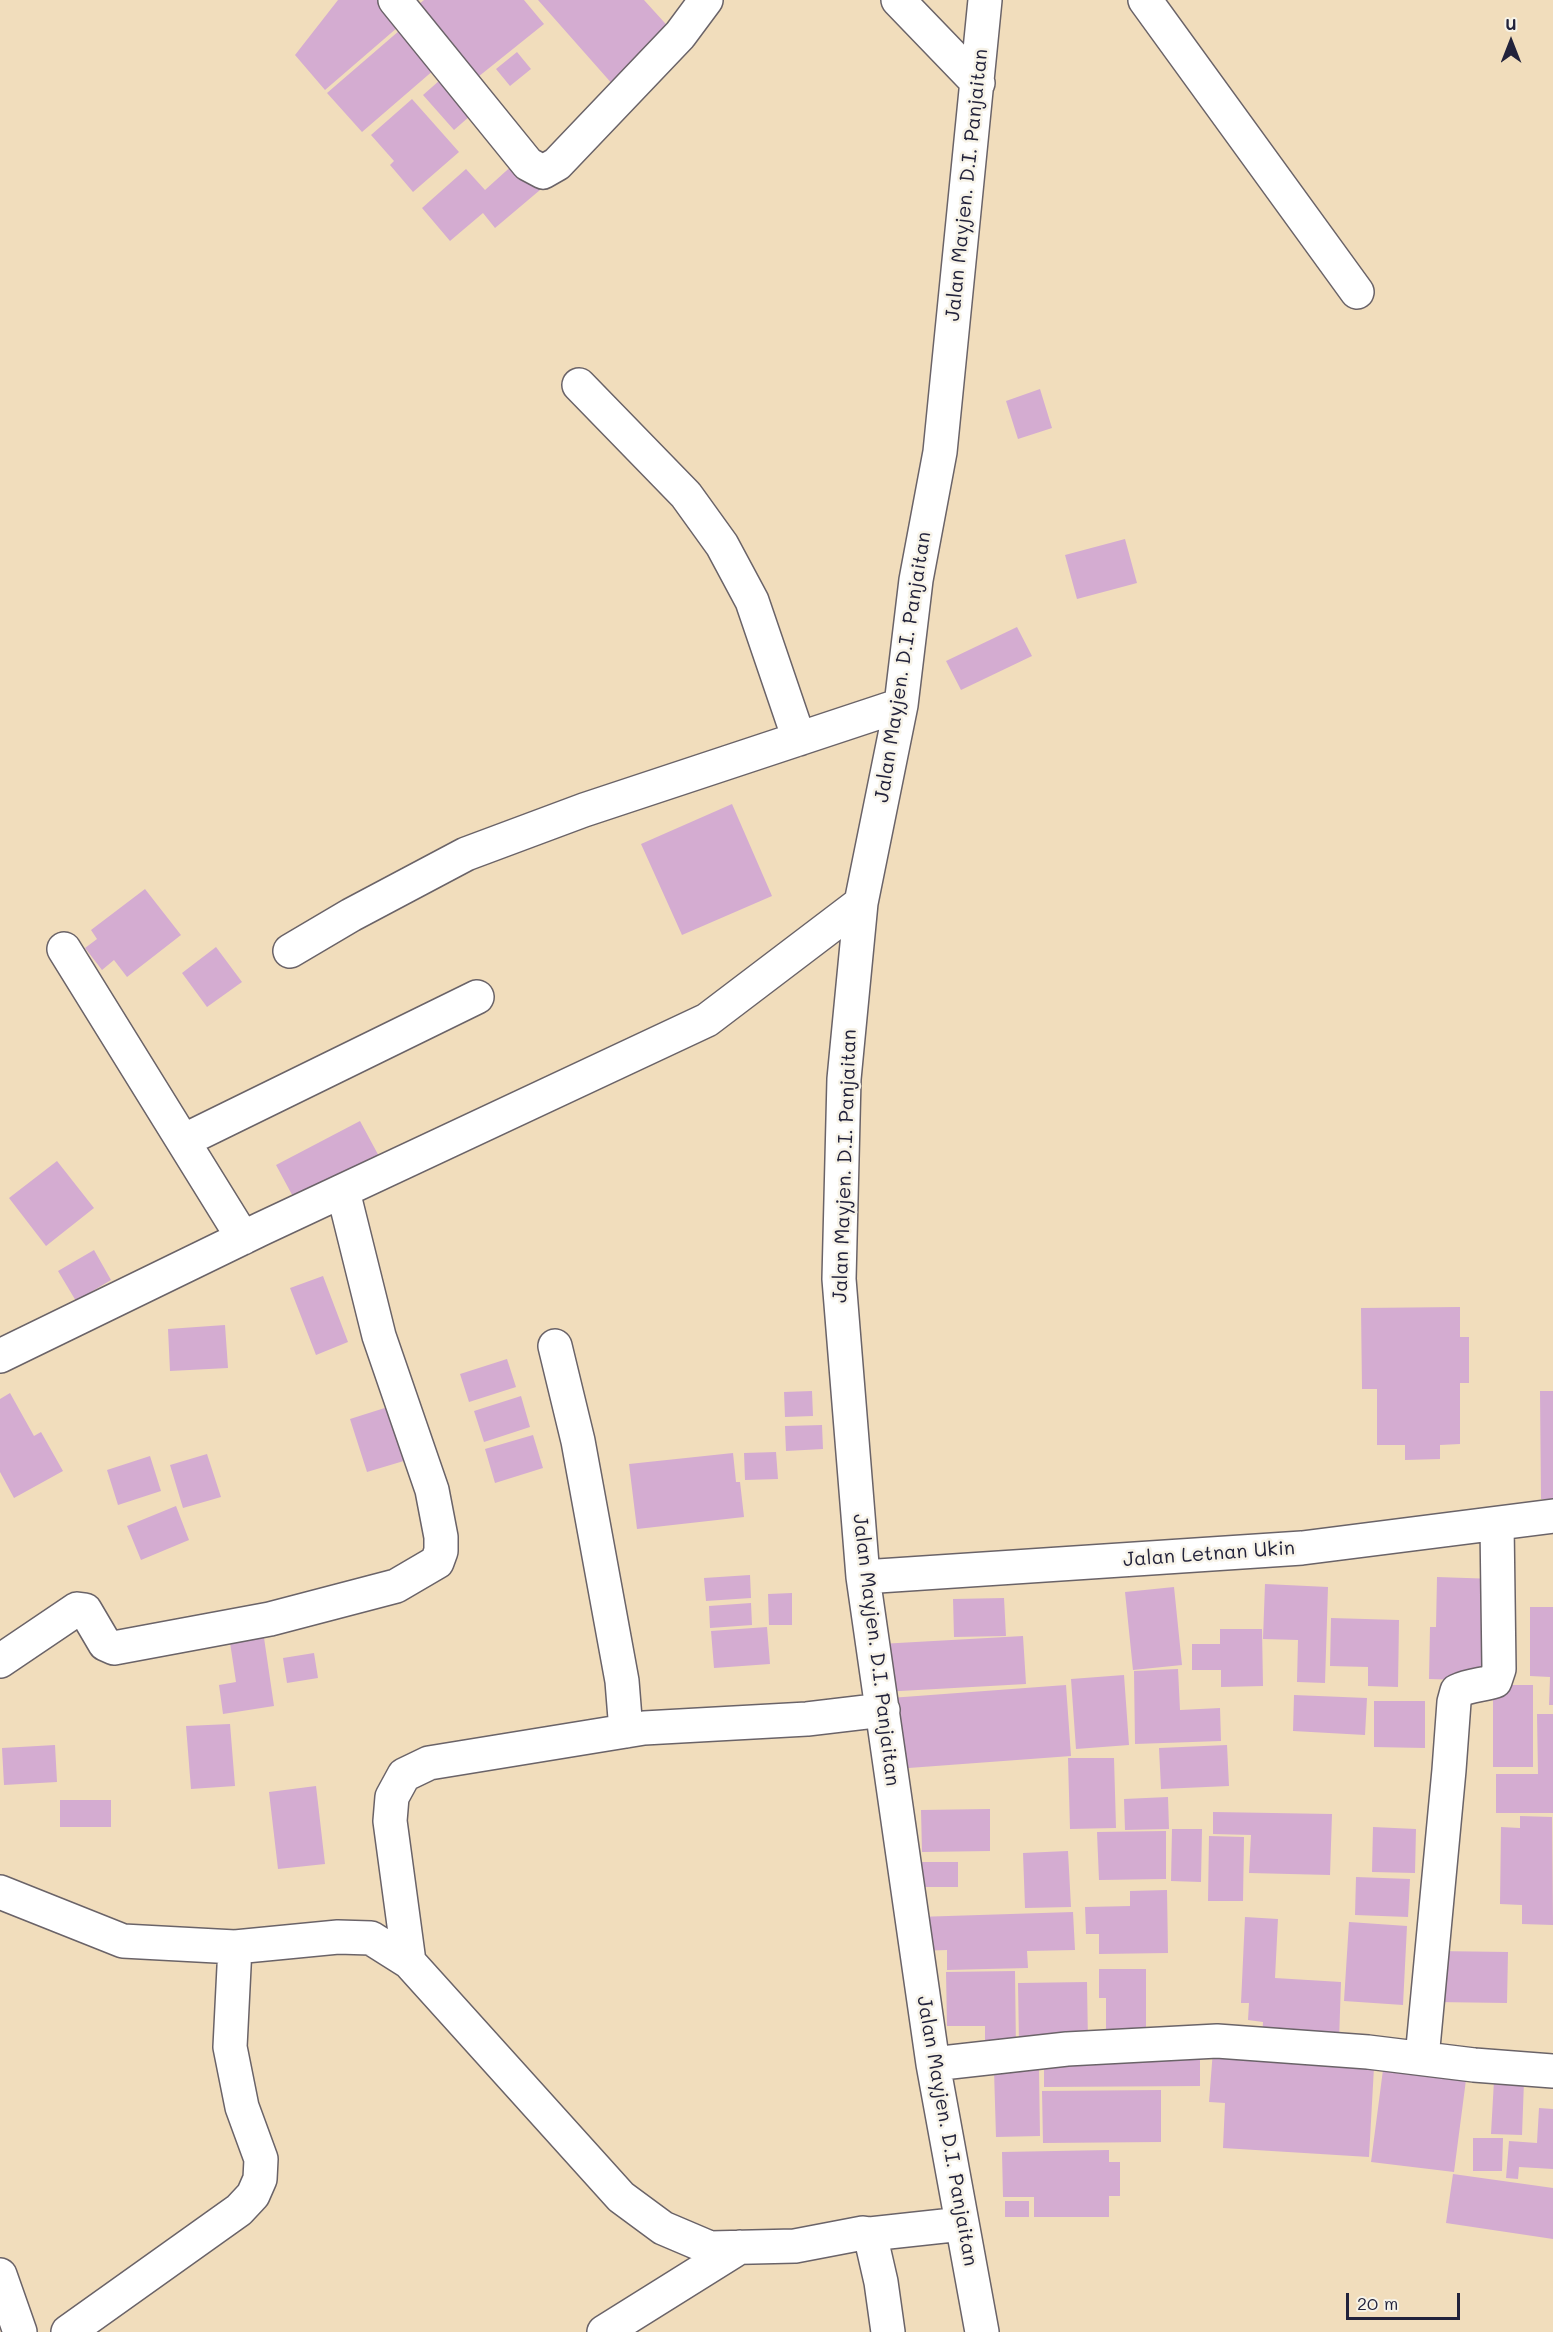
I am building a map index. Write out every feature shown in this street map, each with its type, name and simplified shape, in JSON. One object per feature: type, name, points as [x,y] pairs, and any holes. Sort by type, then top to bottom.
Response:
[{"type":"street","points":[[395,0],[528,164],[543,172],[557,164],[680,35],[706,0]]},
{"type":"street","points":[[898,0],[978,83]]},
{"type":"street","name":"Jalan Mayjen. D.I. Panjaitan","points":[[982,2332],[870,1711],[863,1577],[838,1279],[844,1079],[861,903],[901,705],[916,580],[940,452],[985,0]]},
{"type":"street","points":[[1145,0],[1357,292]]},
{"type":"street","points":[[579,385],[686,495],[722,545],[752,601],[799,739]]},
{"type":"street","points":[[290,951],[351,915],[466,854],[584,810],[901,705]]},
{"type":"street","points":[[4,1346],[243,1238],[707,1020],[861,903]]},
{"type":"street","points":[[64,949],[243,1238]]},
{"type":"street","points":[[183,1141],[477,998]]},
{"type":"street","points":[[0,1661],[77,1609],[84,1610],[105,1644],[114,1648],[270,1619],[396,1586],[436,1562],[441,1551],[441,1537],[432,1490],[379,1336],[343,1191]]},
{"type":"street","points":[[555,1346],[578,1441],[622,1681],[626,1731]]},
{"type":"street","name":"Jalan Letnan Ukin","points":[[863,1577],[1302,1548],[1553,1516]]},
{"type":"street","points":[[1422,2058],[1454,1702],[1457,1691],[1495,1681],[1499,1669],[1497,1524]]},
{"type":"street","points":[[409,1962],[390,1821],[392,1797],[404,1775],[429,1763],[644,1728],[807,1719],[870,1711]]},
{"type":"street","points":[[2,1896],[123,1941],[235,1947],[338,1937],[371,1938],[409,1962],[621,2197],[663,2228],[710,2248],[795,2246],[863,2233],[962,2224]]},
{"type":"street","points":[[68,2332],[239,2210],[253,2195],[260,2179],[261,2159],[242,2107],[230,2047],[235,1947]]},
{"type":"street","points":[[933,2064],[1067,2049],[1217,2041],[1368,2052],[1553,2071]]},
{"type":"street","points":[[870,2234],[881,2282],[888,2332]]},
{"type":"street","points":[[604,2332],[740,2247]]},
{"type":"street","points":[[0,2275],[20,2332]]},
{"type":"building","points":[[338,0],[387,0],[405,21],[325,90],[295,55]]},
{"type":"building","points":[[424,0],[524,0],[544,24],[473,81],[413,9]]},
{"type":"building","points":[[538,0],[644,0],[674,33],[614,86]]},
{"type":"building","points":[[407,24],[442,63],[362,132],[327,93]]},
{"type":"building","points":[[517,52],[531,69],[510,86],[496,69]]},
{"type":"building","points":[[448,73],[478,109],[454,130],[423,95]]},
{"type":"building","points":[[412,99],[459,152],[413,192],[390,165],[394,161],[371,135]]},
{"type":"building","points":[[516,162],[540,190],[495,228],[483,213],[450,241],[422,208],[466,169],[485,190]]},
{"type":"building","points":[[1040,389],[1052,428],[1018,439],[1006,401]]},
{"type":"building","points":[[1125,539],[1137,583],[1077,599],[1065,555]]},
{"type":"building","points":[[1017,627],[1032,656],[961,690],[946,661]]},
{"type":"building","points":[[732,804],[772,896],[682,935],[641,844]]},
{"type":"building","points":[[145,889],[181,935],[127,977],[114,960],[102,970],[85,948],[97,939],[91,930]]},
{"type":"building","points":[[216,947],[242,982],[207,1007],[182,973]]},
{"type":"building","points":[[360,1121],[381,1160],[297,1204],[276,1165]]},
{"type":"building","points":[[57,1161],[94,1208],[46,1246],[9,1198]]},
{"type":"building","points":[[94,1250],[111,1280],[76,1301],[58,1271]]},
{"type":"building","points":[[323,1276],[348,1342],[316,1355],[290,1288]]},
{"type":"building","points":[[1460,1307],[1460,1337],[1469,1337],[1469,1383],[1460,1383],[1460,1444],[1440,1445],[1440,1459],[1405,1460],[1405,1445],[1377,1445],[1377,1389],[1362,1389],[1361,1308]]},
{"type":"building","points":[[225,1325],[228,1368],[170,1371],[168,1329]]},
{"type":"building","points":[[507,1359],[516,1387],[469,1402],[460,1374]]},
{"type":"building","points":[[812,1391],[813,1416],[785,1417],[784,1392]]},
{"type":"building","points":[[1540,1391],[1553,1391],[1553,1499],[1541,1499]]},
{"type":"building","points":[[10,1393],[34,1436],[41,1432],[63,1471],[14,1498],[0,1472],[0,1399]]},
{"type":"building","points":[[521,1396],[530,1427],[484,1442],[474,1411]]},
{"type":"building","points":[[391,1406],[407,1460],[367,1472],[350,1419]]},
{"type":"building","points":[[822,1425],[823,1449],[786,1451],[785,1426]]},
{"type":"building","points":[[533,1435],[543,1468],[495,1483],[485,1449]]},
{"type":"building","points":[[776,1452],[778,1479],[745,1480],[744,1453]]},
{"type":"building","points":[[733,1453],[736,1482],[740,1482],[744,1517],[637,1529],[629,1464]]},
{"type":"building","points":[[207,1454],[221,1497],[183,1508],[170,1465]]},
{"type":"building","points":[[150,1456],[161,1491],[118,1505],[107,1470]]},
{"type":"building","points":[[176,1506],[189,1540],[141,1560],[127,1526]]},
{"type":"building","points":[[750,1575],[751,1598],[706,1601],[704,1578]]},
{"type":"building","points":[[1437,1577],[1496,1579],[1493,1681],[1429,1679],[1430,1627],[1436,1627]]},
{"type":"building","points":[[1265,1584],[1328,1587],[1325,1683],[1297,1682],[1298,1640],[1263,1639]]},
{"type":"building","points":[[1174,1587],[1182,1665],[1133,1670],[1125,1592]]},
{"type":"building","points":[[792,1593],[792,1625],[769,1625],[768,1594]]},
{"type":"building","points":[[1004,1598],[1006,1636],[954,1637],[953,1599]]},
{"type":"building","points":[[751,1603],[752,1625],[710,1628],[709,1606]]},
{"type":"building","points":[[1530,1607],[1553,1607],[1553,1705],[1549,1705],[1550,1677],[1530,1676]]},
{"type":"building","points":[[1331,1618],[1399,1620],[1398,1687],[1368,1686],[1368,1667],[1330,1666]]},
{"type":"building","points":[[767,1627],[770,1664],[714,1668],[711,1631]]},
{"type":"building","points":[[1220,1629],[1262,1629],[1263,1686],[1221,1687],[1221,1670],[1192,1670],[1192,1644],[1220,1644]]},
{"type":"building","points":[[263,1631],[274,1706],[223,1714],[219,1685],[236,1682],[229,1636]]},
{"type":"building","points":[[1023,1636],[1026,1684],[882,1692],[880,1644]]},
{"type":"building","points":[[314,1653],[318,1678],[287,1683],[283,1658]]},
{"type":"building","points":[[1178,1669],[1180,1710],[1220,1708],[1221,1741],[1135,1744],[1134,1671]]},
{"type":"building","points":[[1124,1675],[1129,1745],[1076,1749],[1071,1679]]},
{"type":"building","points":[[1066,1685],[1071,1756],[895,1769],[890,1698]]},
{"type":"building","points":[[1493,1685],[1533,1685],[1533,1767],[1493,1767]]},
{"type":"building","points":[[1294,1695],[1367,1698],[1365,1735],[1293,1731]]},
{"type":"building","points":[[1374,1701],[1425,1701],[1425,1748],[1374,1747]]},
{"type":"building","points":[[1537,1714],[1553,1714],[1553,1813],[1496,1813],[1496,1774],[1538,1774]]},
{"type":"building","points":[[230,1724],[235,1786],[191,1789],[186,1726]]},
{"type":"building","points":[[55,1745],[57,1782],[4,1785],[2,1748]]},
{"type":"building","points":[[1227,1745],[1229,1786],[1161,1789],[1159,1748]]},
{"type":"building","points":[[1068,1758],[1114,1758],[1116,1828],[1070,1829]]},
{"type":"building","points":[[316,1786],[325,1864],[278,1869],[269,1792]]},
{"type":"building","points":[[1168,1797],[1169,1829],[1125,1830],[1124,1799]]},
{"type":"building","points":[[60,1800],[111,1800],[111,1827],[60,1827]]},
{"type":"building","points":[[990,1809],[990,1851],[922,1852],[921,1810]]},
{"type":"building","points":[[1213,1812],[1332,1814],[1330,1875],[1249,1873],[1251,1835],[1213,1834]]},
{"type":"building","points":[[1520,1816],[1552,1817],[1553,1925],[1522,1924],[1522,1905],[1500,1904],[1501,1827],[1520,1828]]},
{"type":"building","points":[[1373,1827],[1416,1829],[1415,1873],[1372,1872]]},
{"type":"building","points":[[1172,1829],[1202,1829],[1201,1882],[1171,1881]]},
{"type":"building","points":[[1166,1831],[1166,1879],[1099,1880],[1097,1832]]},
{"type":"building","points":[[1209,1836],[1244,1837],[1243,1901],[1208,1901]]},
{"type":"building","points":[[1068,1851],[1071,1907],[1025,1908],[1023,1853]]},
{"type":"building","points":[[921,1862],[958,1862],[958,1887],[922,1887]]},
{"type":"building","points":[[1356,1877],[1410,1879],[1408,1917],[1355,1915]]},
{"type":"building","points":[[1167,1890],[1168,1953],[1099,1954],[1099,1934],[1086,1934],[1085,1907],[1130,1906],[1130,1891]]},
{"type":"building","points":[[1073,1912],[1075,1950],[1027,1951],[1028,1968],[947,1970],[947,1950],[918,1951],[917,1917]]},
{"type":"building","points":[[1245,1917],[1278,1919],[1275,1978],[1341,1982],[1339,2041],[1262,2037],[1263,2022],[1248,2020],[1249,2003],[1241,2003]]},
{"type":"building","points":[[1349,1922],[1407,1926],[1403,2005],[1344,2001]]},
{"type":"building","points":[[1436,1951],[1508,1952],[1507,2003],[1435,2002]]},
{"type":"building","points":[[1099,1969],[1146,1969],[1146,2038],[1106,2038],[1106,1998],[1099,1998]]},
{"type":"building","points":[[1015,1971],[1016,2050],[985,2050],[985,2026],[947,2026],[946,1972]]},
{"type":"building","points":[[1087,1982],[1088,2044],[1019,2045],[1018,1983]]},
{"type":"building","points":[[1213,2050],[1374,2067],[1369,2157],[1223,2148],[1225,2103],[1209,2102]]},
{"type":"building","points":[[1200,2052],[1200,2086],[1044,2087],[1044,2053]]},
{"type":"building","points":[[1384,2062],[1467,2072],[1454,2172],[1371,2162]]},
{"type":"building","points":[[994,2070],[1039,2070],[1040,2136],[996,2137]]},
{"type":"building","points":[[1494,2080],[1524,2081],[1522,2135],[1491,2134]]},
{"type":"building","points":[[1161,2090],[1161,2142],[1043,2143],[1042,2091]]},
{"type":"building","points":[[1539,2108],[1553,2109],[1553,2169],[1519,2167],[1518,2179],[1506,2178],[1509,2141],[1537,2143]]},
{"type":"building","points":[[1473,2138],[1503,2138],[1502,2171],[1473,2171]]},
{"type":"building","points":[[1109,2150],[1109,2162],[1120,2162],[1120,2196],[1109,2196],[1109,2217],[1034,2217],[1034,2197],[1003,2197],[1002,2152]]},
{"type":"building","points":[[1453,2174],[1553,2188],[1553,2239],[1446,2223]]},
{"type":"building","points":[[1005,2201],[1029,2201],[1029,2217],[1005,2217]]}]
